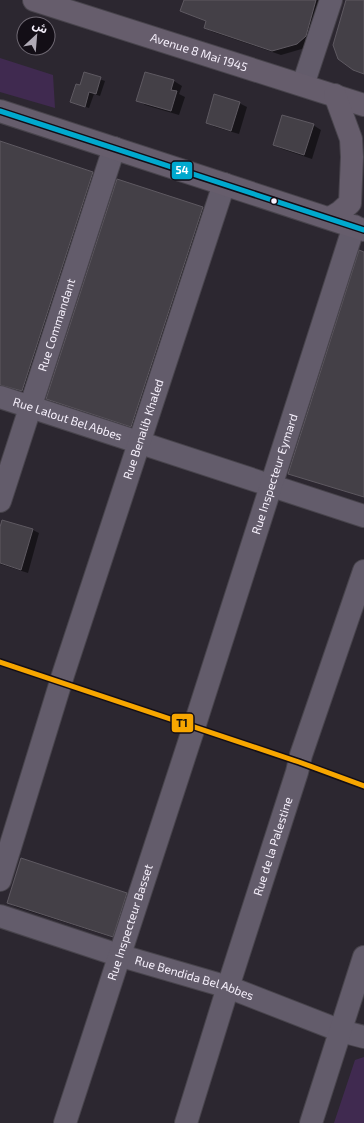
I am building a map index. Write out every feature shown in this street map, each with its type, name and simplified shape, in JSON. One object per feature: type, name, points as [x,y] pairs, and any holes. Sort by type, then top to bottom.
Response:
[{"type":"main road","name":"Avenue 8 Mai 1945","points":[[34,0],[364,105]]},
{"type":"main road","points":[[335,96],[351,139],[352,164],[350,203]]},
{"type":"main road","points":[[1,116],[114,148],[359,228]]},
{"type":"main road","points":[[330,218],[350,203],[364,184]]},
{"type":"street","points":[[303,85],[331,0]]},
{"type":"street","name":"Rue Commandant","points":[[0,501],[114,148]]},
{"type":"street","name":"Rue Benalib Khaled","points":[[0,880],[63,675],[224,184]]},
{"type":"street","name":"Rue Inspecteur Eymard","points":[[196,721],[271,486],[359,228]]},
{"type":"street","name":"Rue Lalout Bel Abbes","points":[[0,397],[364,516]]},
{"type":"street","name":"Rue de la Palestine","points":[[186,1123],[297,772],[301,755],[364,571]]},
{"type":"street","name":"Rue Inspecteur Basset","points":[[64,1123],[196,721]]},
{"type":"street","name":"Rue Bendida Bel Abbes","points":[[0,916],[118,955],[228,987],[341,1031],[364,1037]]},
{"type":"street","points":[[311,1123],[364,957]]},
{"type":"shaded area","points":[[0,58],[53,75],[55,108],[0,92]]},
{"type":"shaded area","points":[[364,1057],[364,1123],[334,1123],[355,1060]]},
{"type":"building","points":[[184,0],[316,0],[306,36],[297,44],[272,51],[204,28],[206,21],[180,11]]},
{"type":"building","points":[[346,0],[364,0],[364,74],[353,70],[338,59],[333,45]]},
{"type":"building","points":[[84,72],[101,77],[96,94],[89,92],[85,107],[70,102],[76,84],[80,85]]},
{"type":"building","points":[[145,72],[174,80],[171,90],[177,91],[171,111],[136,101]]},
{"type":"building","points":[[214,94],[240,102],[231,131],[206,123]]},
{"type":"building","points":[[282,115],[314,124],[304,155],[273,145]]},
{"type":"building","points":[[0,141],[93,172],[22,391],[0,385]]},
{"type":"building","points":[[117,179],[203,207],[131,427],[46,399]]},
{"type":"building","points":[[359,250],[364,252],[364,497],[288,474]]},
{"type":"building","points":[[2,520],[33,529],[21,570],[0,563],[0,527]]},
{"type":"building","points":[[21,858],[127,893],[113,937],[7,903]]},
{"type":"transit line","name":"54","points":[[0,111],[364,230]]},
{"type":"transit line","name":"T1","points":[[0,662],[299,762],[364,786]]}]
